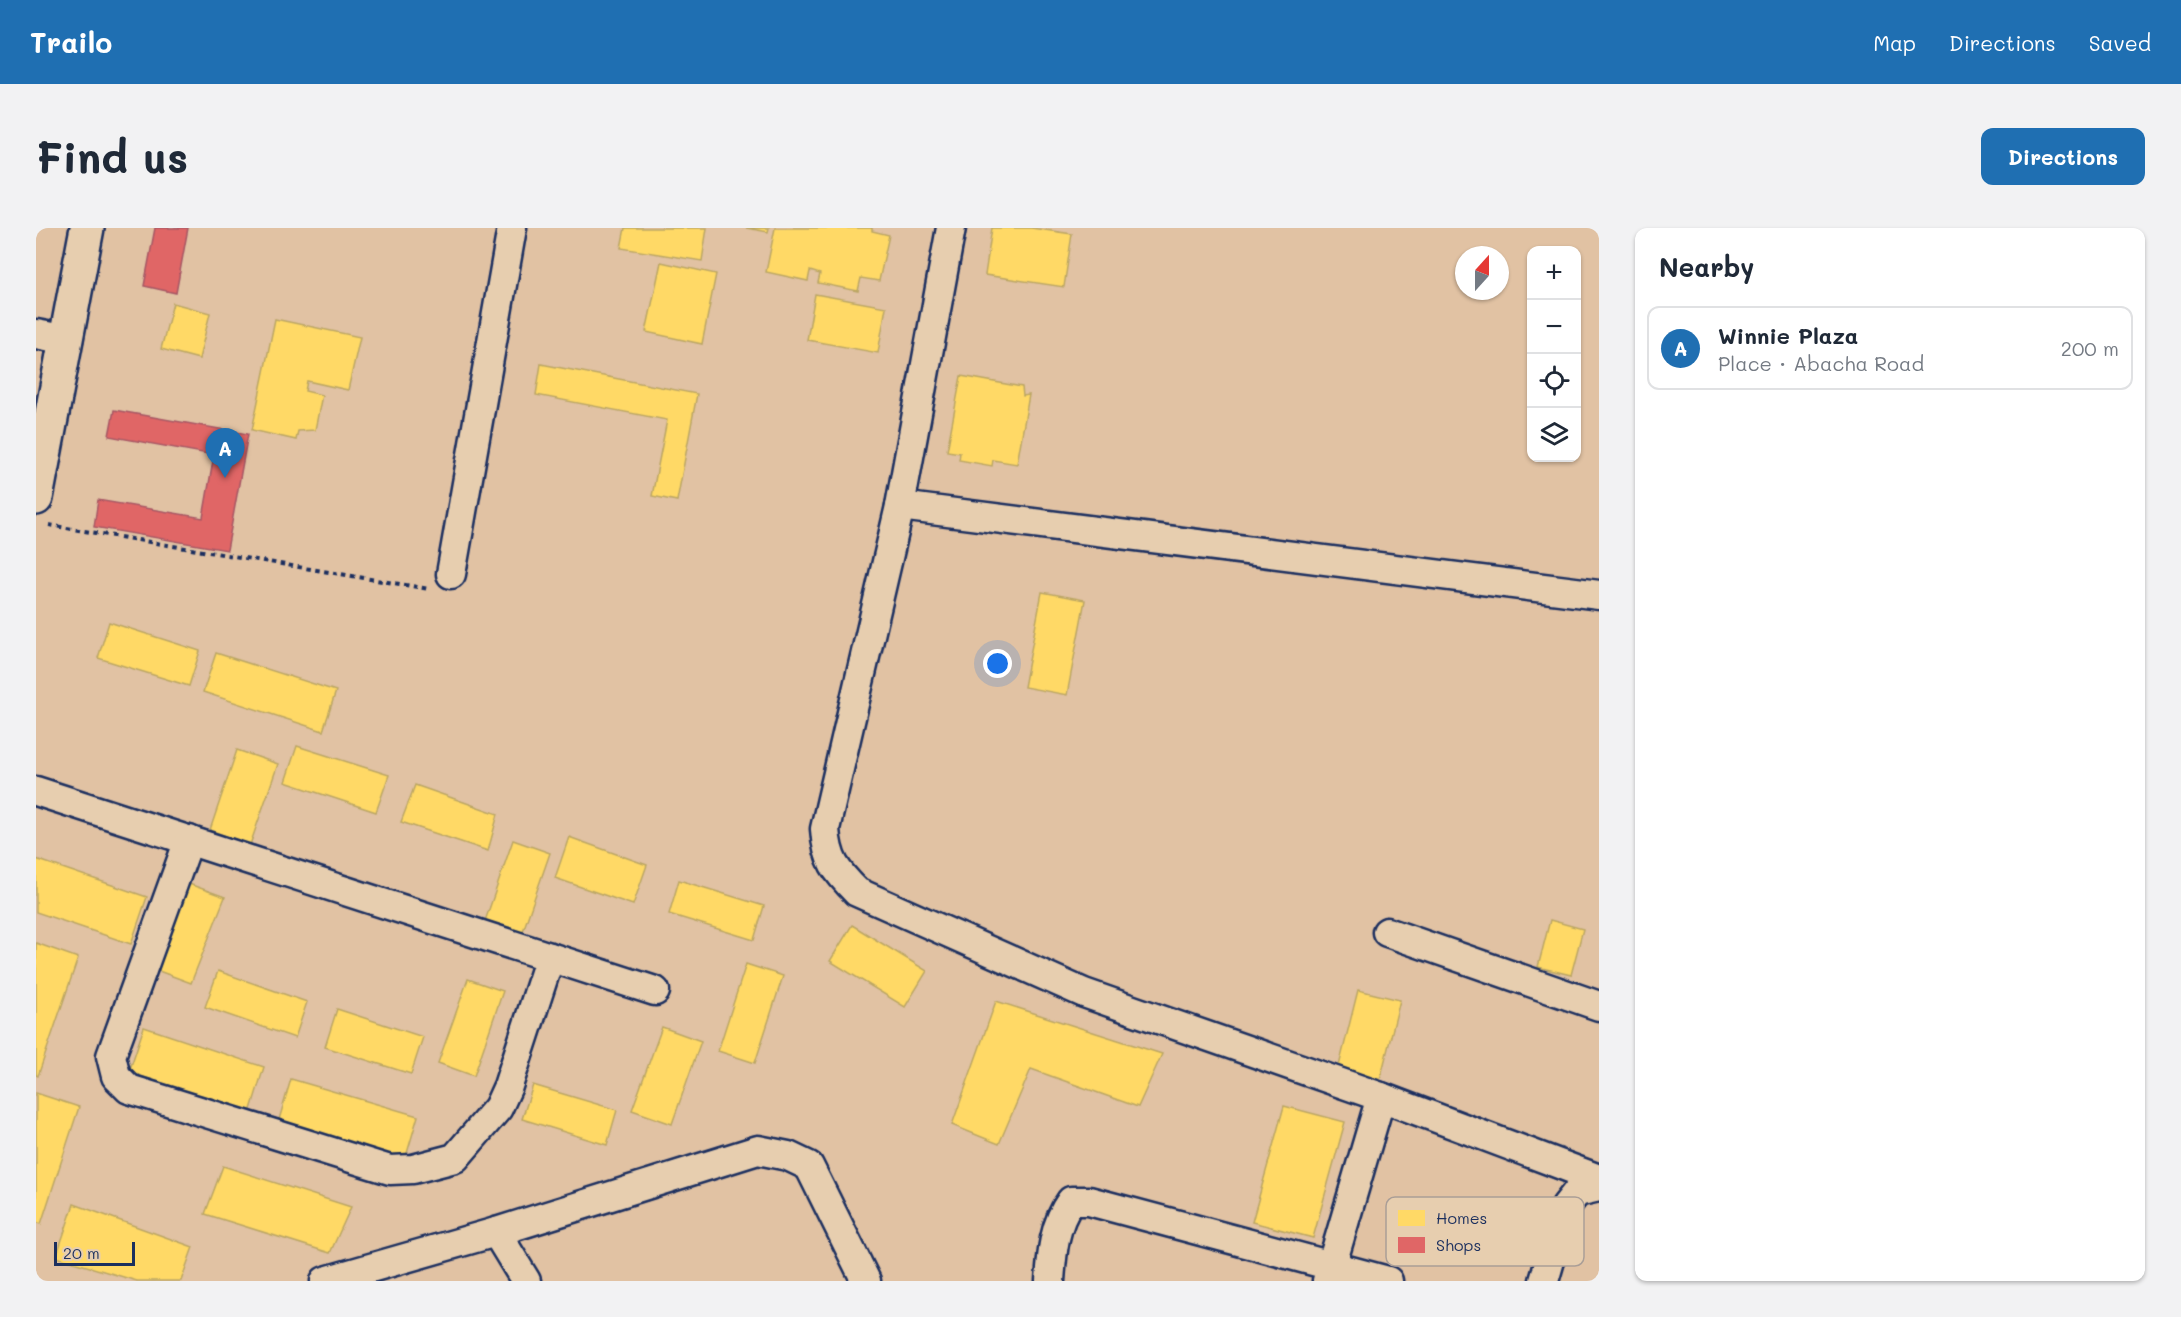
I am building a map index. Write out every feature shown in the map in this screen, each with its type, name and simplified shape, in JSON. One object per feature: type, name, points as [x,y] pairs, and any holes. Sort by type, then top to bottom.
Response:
[{"type":"street","points":[[42,511],[87,228]]},
{"type":"street","points":[[451,574],[512,228]]},
{"type":"street","points":[[951,228],[900,506],[825,829],[826,851],[838,873],[857,892],[1084,993],[1381,1097],[1599,1179]]},
{"type":"street","points":[[36,334],[68,340]]},
{"type":"street","points":[[900,506],[1599,595]]},
{"type":"street","points":[[36,790],[655,991]]},
{"type":"street","points":[[189,840],[111,1056],[116,1076],[129,1089],[390,1170],[413,1170],[438,1164],[455,1158],[498,1108],[508,1086],[550,957]]},
{"type":"street","points":[[1387,932],[1599,1006]]},
{"type":"street","points":[[1329,1273],[1381,1097]]},
{"type":"street","points":[[325,1281],[496,1232],[758,1150],[788,1156],[809,1166],[866,1281]]},
{"type":"street","points":[[1573,1197],[1577,1192],[1599,1186]]},
{"type":"street","points":[[1050,1281],[1052,1251],[1062,1213],[1071,1201],[1089,1201],[1329,1273],[1388,1281]]},
{"type":"street","points":[[496,1232],[526,1281]]},
{"type":"street","points":[[1544,1281],[1548,1266]]},
{"type":"path","points":[[42,511],[449,592],[451,574]]},
{"type":"building: Homes","points":[[625,228],[707,228],[702,261],[621,248]]},
{"type":"building: Homes","points":[[746,228],[769,228],[768,232]]},
{"type":"building: Homes","points":[[775,228],[872,228],[872,231],[889,235],[879,281],[861,278],[858,291],[818,283],[820,274],[810,271],[808,281],[766,272]]},
{"type":"building: Homes","points":[[992,228],[1031,228],[1072,234],[1064,287],[985,275]]},
{"type":"building: Homes","points":[[661,262],[716,274],[702,344],[646,332]]},
{"type":"building: Homes","points":[[815,294],[886,307],[878,353],[807,340]]},
{"type":"building: Homes","points":[[173,303],[210,313],[199,359],[161,349]]},
{"type":"building: Homes","points":[[275,319],[360,337],[348,390],[307,381],[305,391],[322,395],[315,430],[298,431],[296,440],[252,430]]},
{"type":"building: Homes","points":[[541,364],[697,394],[677,501],[652,496],[667,420],[536,395]]},
{"type":"building: Homes","points":[[961,376],[1022,387],[1023,396],[1029,395],[1017,464],[993,460],[992,466],[959,460],[960,453],[947,451]]},
{"type":"building: Homes","points":[[1042,592],[1085,600],[1067,695],[1024,687]]},
{"type":"building: Homes","points":[[109,622],[200,651],[189,686],[98,658]]},
{"type":"building: Homes","points":[[216,653],[336,691],[323,731],[203,692]]},
{"type":"building: Homes","points":[[297,746],[389,775],[376,812],[285,782]]},
{"type":"building: Homes","points":[[237,750],[278,764],[250,845],[210,830]]},
{"type":"building: Homes","points":[[415,785],[498,814],[488,851],[401,822]]},
{"type":"building: Homes","points":[[569,837],[647,865],[633,905],[555,878]]},
{"type":"building: Homes","points":[[513,840],[550,853],[521,937],[484,924]]},
{"type":"building: Homes","points":[[36,859],[147,897],[131,944],[36,912]]},
{"type":"building: Homes","points":[[679,880],[764,906],[754,940],[669,914]]},
{"type":"building: Homes","points":[[189,884],[225,897],[191,983],[156,970]]},
{"type":"building: Homes","points":[[1550,920],[1583,929],[1571,975],[1538,967]]},
{"type":"building: Homes","points":[[852,925],[927,971],[905,1007],[830,961]]},
{"type":"building: Homes","points":[[36,943],[78,958],[38,1076],[36,1075]]},
{"type":"building: Homes","points":[[746,964],[783,976],[755,1063],[718,1051]]},
{"type":"building: Homes","points":[[218,971],[307,1002],[295,1038],[205,1007]]},
{"type":"building: Homes","points":[[468,979],[503,991],[474,1076],[438,1063]]},
{"type":"building: Homes","points":[[1358,990],[1400,1000],[1380,1080],[1338,1070]]},
{"type":"building: Homes","points":[[996,1001],[1162,1054],[1138,1107],[1031,1069],[999,1144],[952,1125]]},
{"type":"building: Homes","points":[[337,1009],[423,1037],[411,1074],[325,1047]]},
{"type":"building: Homes","points":[[144,1027],[264,1067],[250,1113],[129,1072]]},
{"type":"building: Homes","points":[[662,1027],[701,1041],[672,1124],[632,1110]]},
{"type":"building: Homes","points":[[291,1079],[418,1116],[405,1160],[278,1123]]},
{"type":"building: Homes","points":[[533,1085],[617,1110],[607,1145],[522,1119]]},
{"type":"building: Homes","points":[[36,1093],[79,1107],[41,1224],[36,1222]]},
{"type":"building: Homes","points":[[1284,1106],[1345,1122],[1313,1238],[1252,1222]]},
{"type":"building: Homes","points":[[223,1166],[351,1207],[330,1253],[205,1214]]},
{"type":"building: Homes","points":[[74,1204],[193,1247],[181,1281],[137,1281],[56,1257]]},
{"type":"building: Shops","points":[[155,228],[188,228],[176,293],[144,286]]},
{"type":"building: Shops","points":[[114,410],[248,434],[227,550],[94,527],[98,500],[203,518],[214,455],[109,436]]},
{"type":"place","name":"Winnie Plaza","points":[[225,478]]}]
